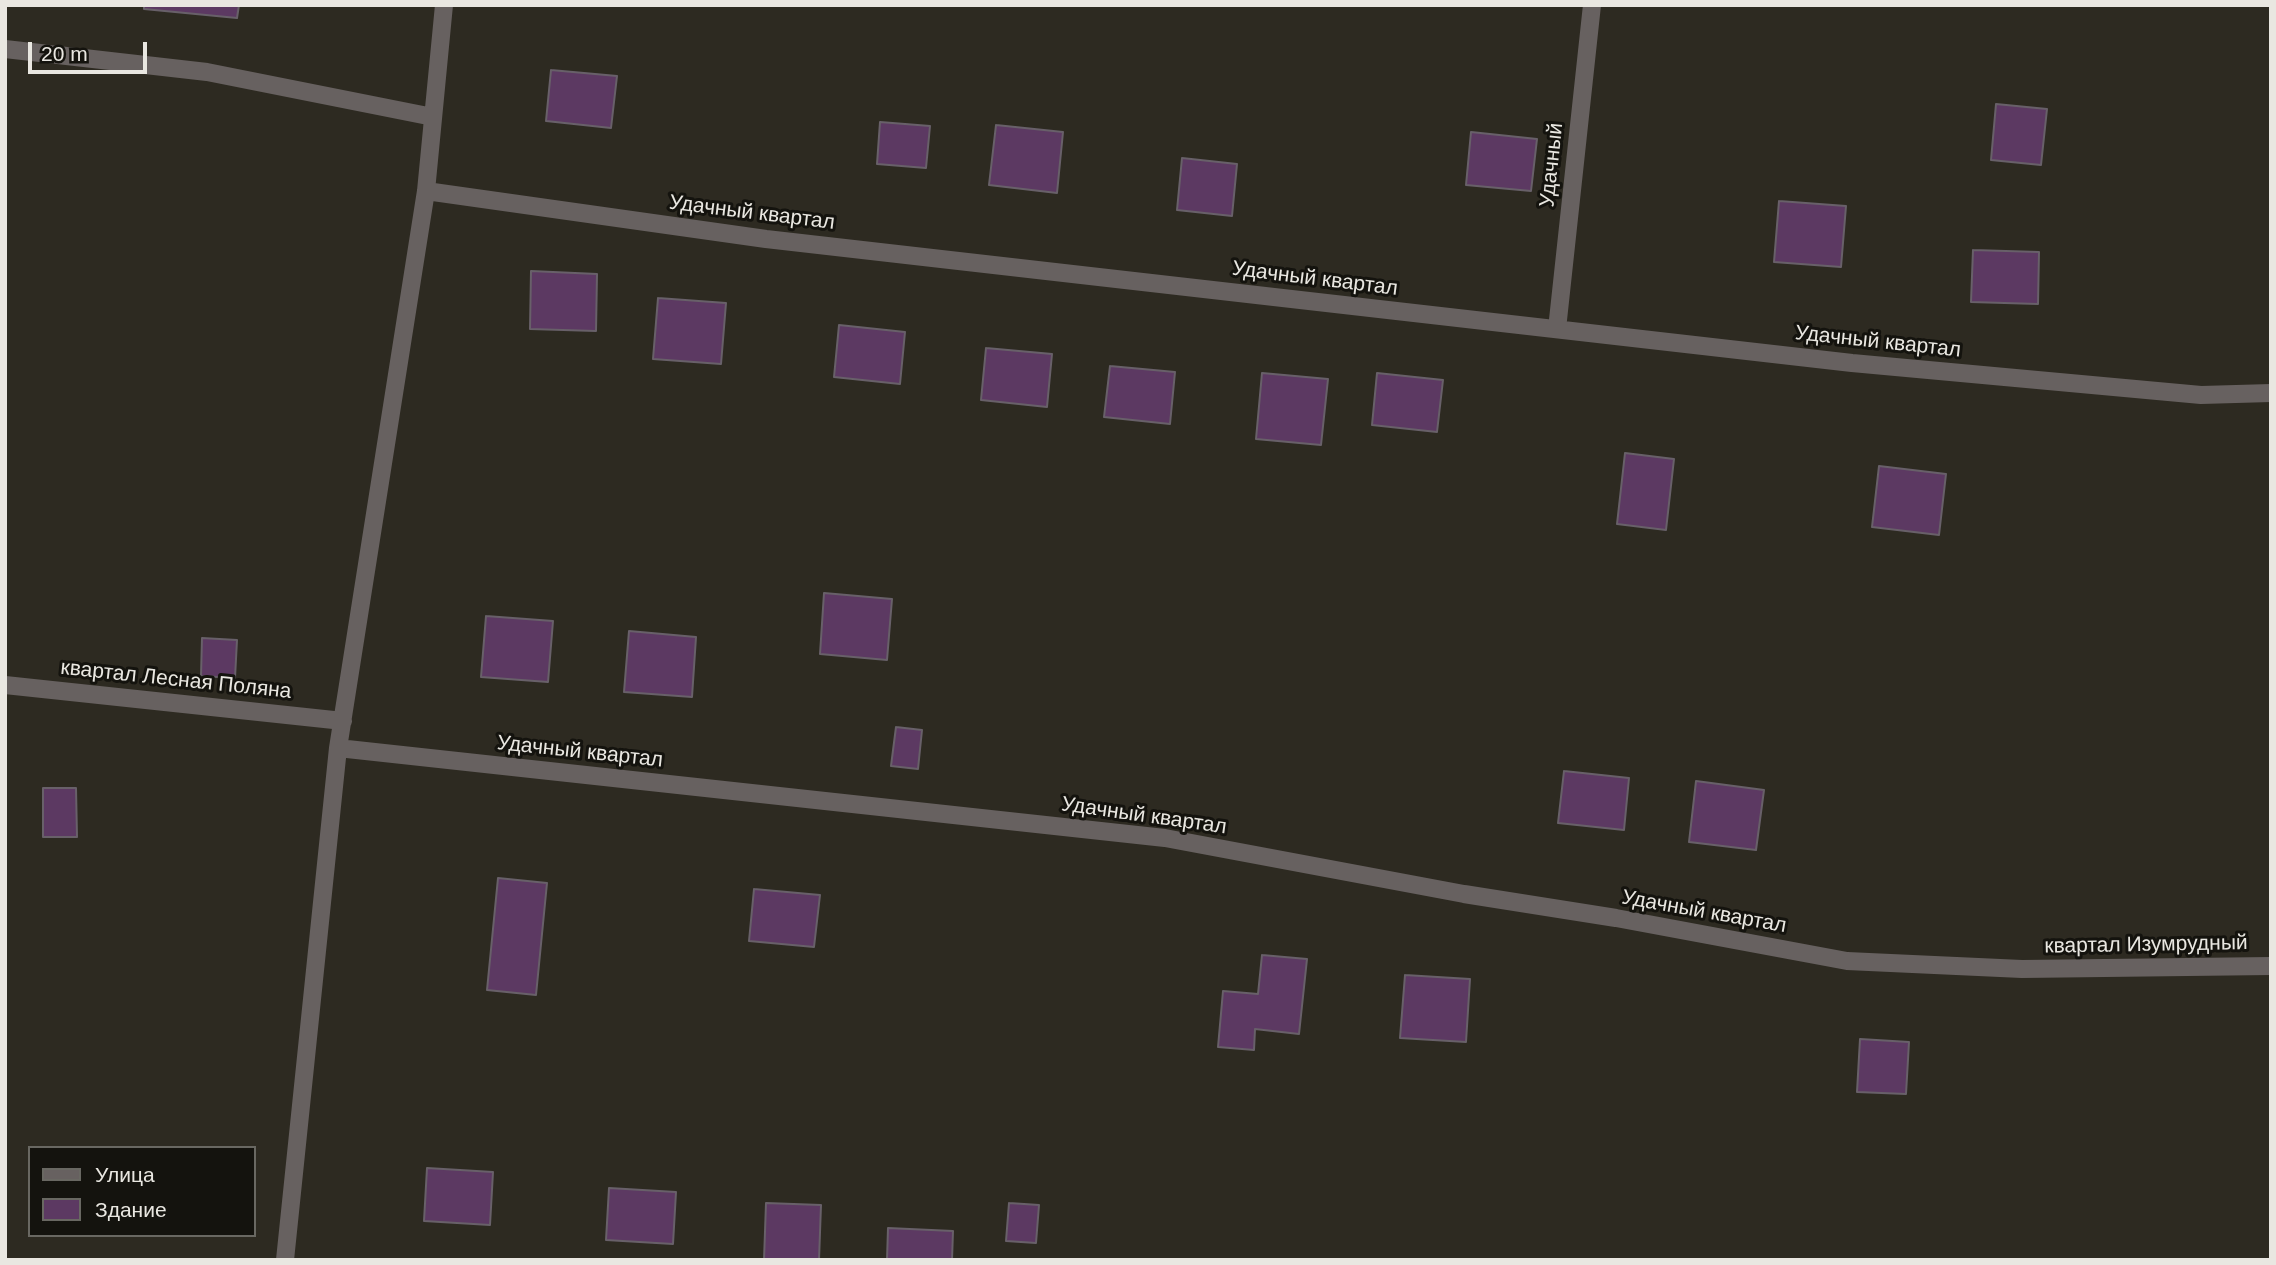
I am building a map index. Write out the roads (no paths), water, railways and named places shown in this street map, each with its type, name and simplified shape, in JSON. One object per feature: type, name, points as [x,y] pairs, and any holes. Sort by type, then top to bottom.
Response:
[{"type":"street","points":[[285,1260],[338,748],[426,191],[444,5]]},
{"type":"street","name":"Удачный","points":[[1558,329],[1592,5]]},
{"type":"street","points":[[5,49],[207,72],[433,117]]},
{"type":"street","name":"Удачный квартал","points":[[426,191],[765,239],[1852,363],[2201,395],[2271,393]]},
{"type":"street","name":"квартал Лесная Поляна","points":[[5,684],[342,721]]},
{"type":"street","name":"Удачный квартал","points":[[338,748],[1166,838],[1464,894],[1616,918],[1847,961],[2022,969]]},
{"type":"street","name":"квартал Изумрудный","points":[[2022,969],[2271,966]]}]
